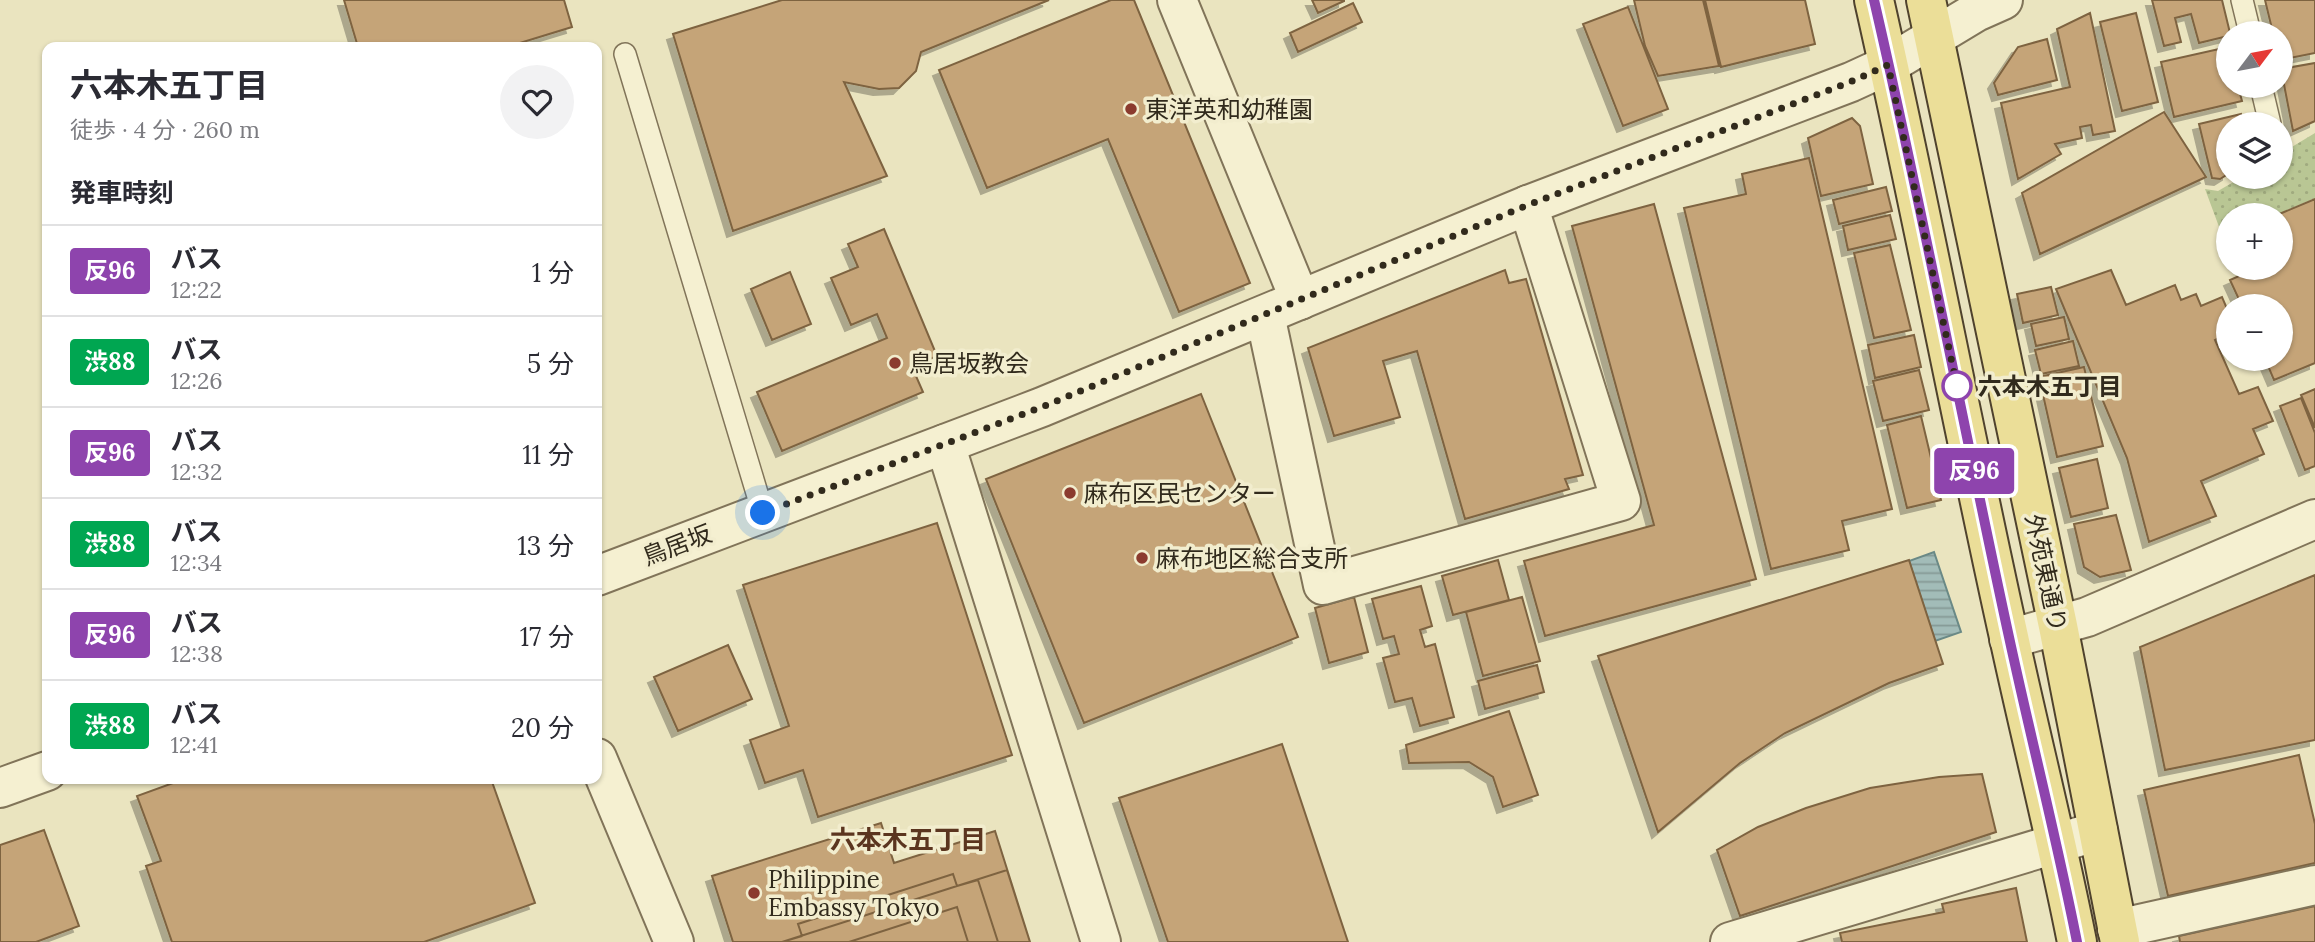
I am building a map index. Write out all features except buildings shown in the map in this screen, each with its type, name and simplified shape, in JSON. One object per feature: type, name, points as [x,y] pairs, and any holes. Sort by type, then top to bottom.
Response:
[{"type":"main road","name":"外苑東通り","points":[[1874,0],[2009,639],[2058,845],[2077,942]]},
{"type":"main road","name":"外苑東通り","points":[[1926,0],[2058,626],[2119,936]]},
{"type":"street","points":[[1177,0],[1300,300]]},
{"type":"street","name":"鳥居坂","points":[[602,574],[1042,407],[1528,205],[1850,82],[1888,65],[1976,12],[2003,0]]},
{"type":"street","points":[[1265,315],[1323,585],[1621,501],[1528,205]]},
{"type":"street","points":[[945,444],[1101,942]]},
{"type":"street","points":[[2009,639],[2087,617],[2315,519]]},
{"type":"street","points":[[602,770],[674,942]]},
{"type":"street","points":[[0,788],[42,773]]},
{"type":"street","points":[[1730,942],[2098,831]]},
{"type":"street","points":[[2119,936],[2315,885]]},
{"type":"lane","points":[[2242,0],[2247,21]]},
{"type":"lane","points":[[625,54],[763,513]]},
{"type":"green space","points":[[2315,133],[2315,198],[2293,208],[2293,203],[2216,203],[2216,219],[2205,189],[2293,189],[2293,146]]},
{"type":"water","points":[[1934,552],[1961,632],[1935,641],[1909,561]]},
{"type":"bus line","name":"反96","points":[[1874,0],[2009,639],[2058,845],[2077,942]]},
{"type":"place","name":"東洋英和幼稚園","points":[[1131,109]]},
{"type":"place","name":"鳥居坂教会","points":[[895,363]]},
{"type":"place","name":"六本木五丁目","points":[[1957,386]]},
{"type":"place","name":"麻布区民センター","points":[[1070,493]]},
{"type":"place","name":"麻布地区総合支所","points":[[1142,558]]},
{"type":"place","name":"Philippine Embassy Tokyo","points":[[754,893]]},
{"type":"district","name":"六本木五丁目","points":[[908,839]]},
{"type":"route","points":[[763,513],[1042,407],[1528,205],[1888,65],[1957,386]]}]
